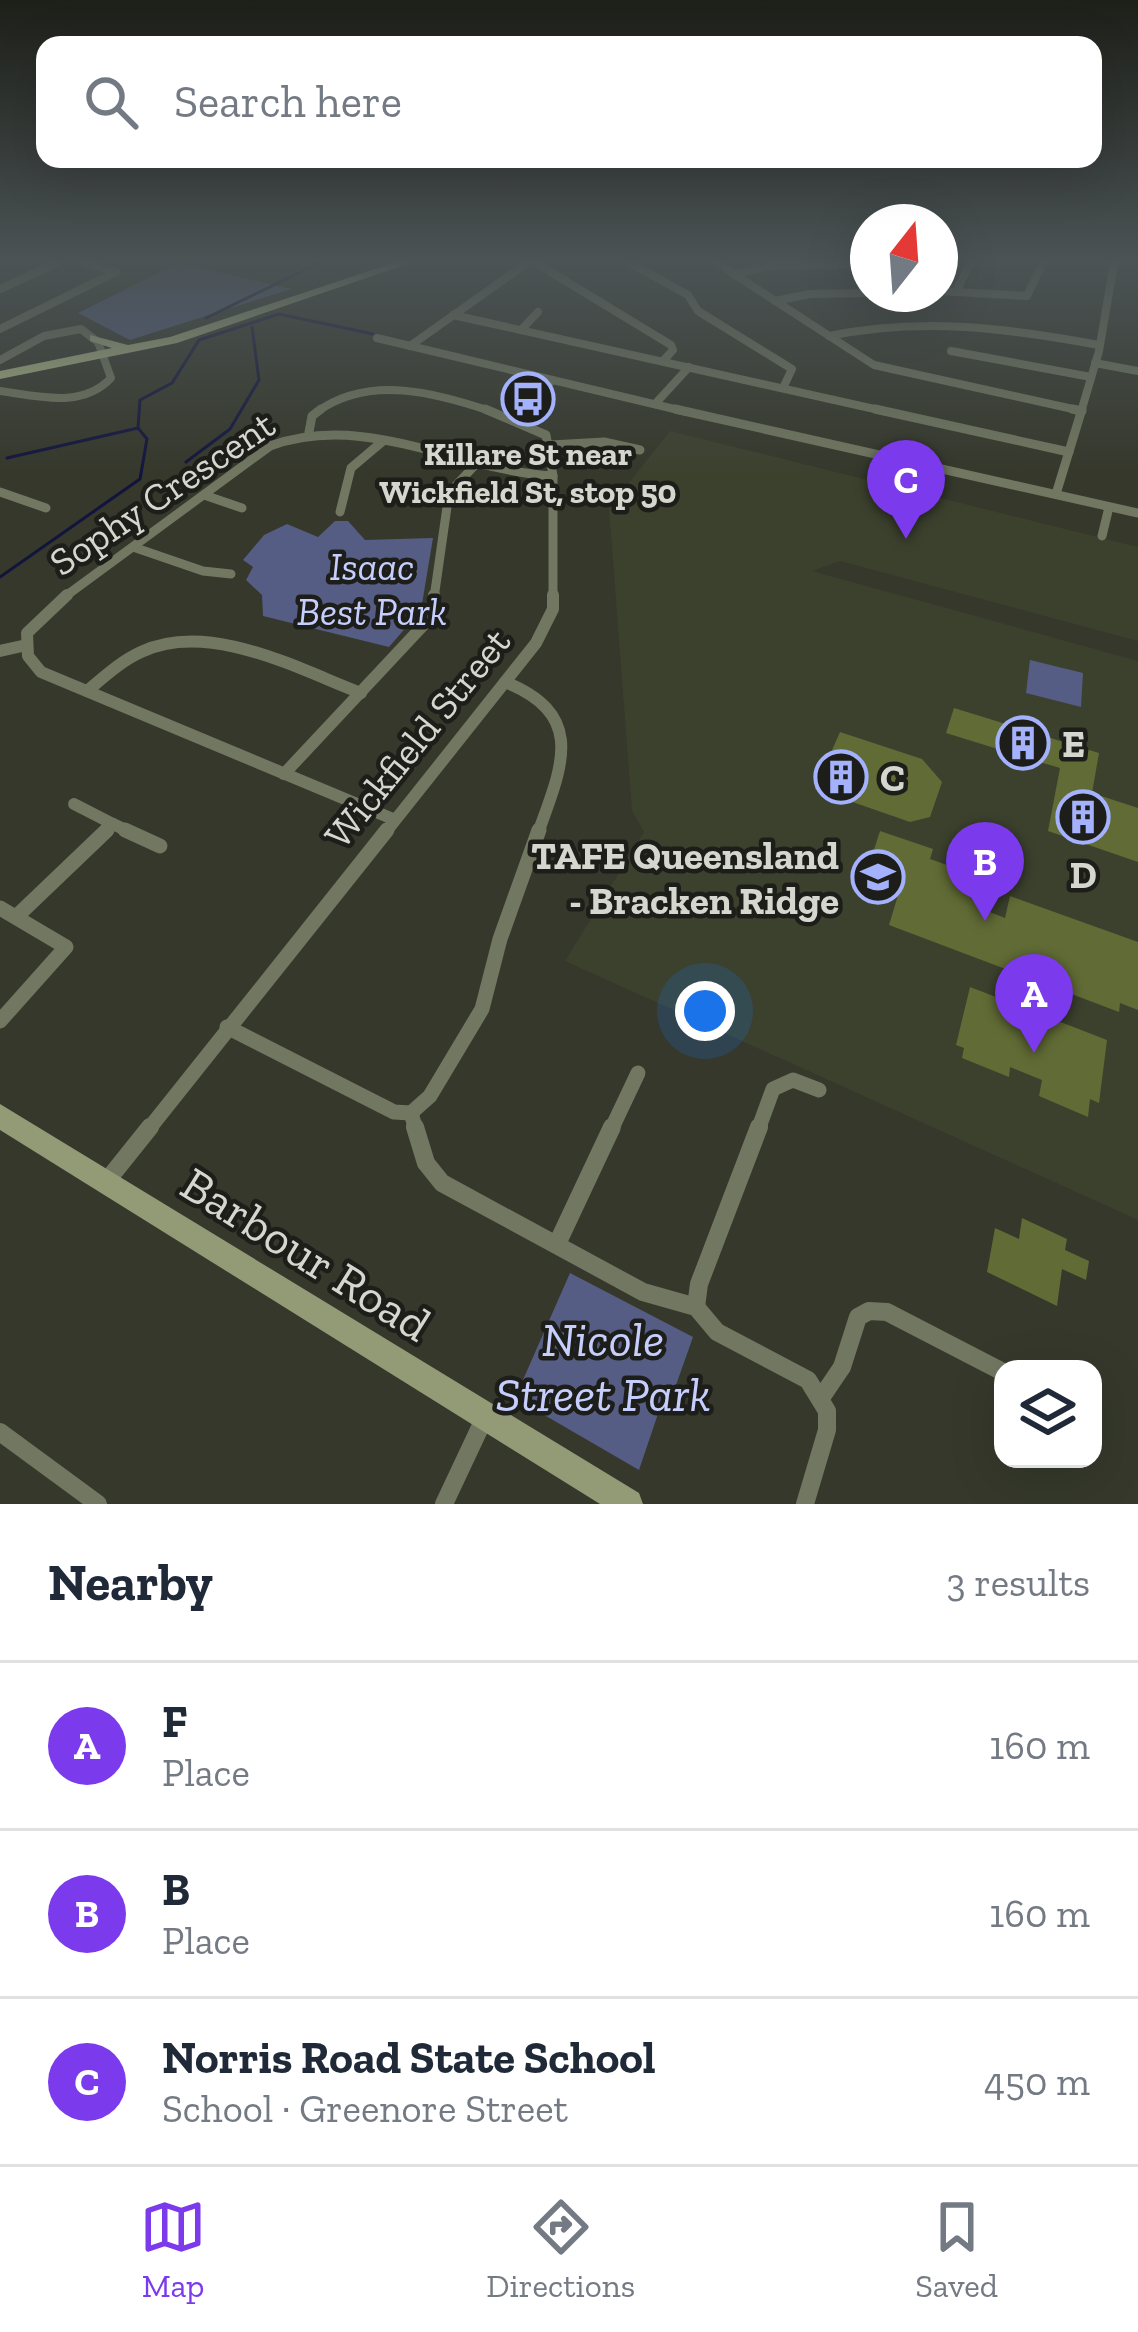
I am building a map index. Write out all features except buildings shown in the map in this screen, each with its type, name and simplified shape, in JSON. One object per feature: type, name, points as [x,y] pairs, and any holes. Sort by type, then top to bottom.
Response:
[{"type":"main road","points":[[72,361],[177,333]]},
{"type":"main road","points":[[0,372],[143,348],[189,333]]},
{"type":"street","points":[[0,360],[60,333]]},
{"type":"street","points":[[0,391],[80,397],[104,388],[102,355],[84,333]]},
{"type":"street","points":[[410,346],[428,333]]},
{"type":"street","points":[[536,333],[1069,452]]},
{"type":"street","points":[[651,333],[671,345],[673,350],[663,361]]},
{"type":"street","points":[[734,333],[792,369],[783,388]]},
{"type":"street","points":[[825,333],[884,370],[1082,411]]},
{"type":"street","points":[[829,336],[841,333]]},
{"type":"street","points":[[1032,333],[1100,346]]},
{"type":"street","points":[[1056,494],[1102,333]]},
{"type":"street","points":[[377,338],[1138,514]]},
{"type":"street","points":[[952,351],[1090,377]]},
{"type":"street","points":[[1095,363],[1138,371]]},
{"type":"street","points":[[656,404],[689,367]]},
{"type":"street","points":[[512,419],[553,380]]},
{"type":"street","points":[[309,432],[312,416],[359,384],[512,419],[532,426],[551,445],[604,442],[640,449]]},
{"type":"street","name":"Sophy Crescent","points":[[22,646],[33,621],[46,610],[270,446],[309,432],[383,441],[510,475],[553,476]]},
{"type":"street","points":[[340,512],[352,468],[383,441]]},
{"type":"street","name":"Wickfield Street","points":[[106,1182],[545,628],[553,609],[551,445]]},
{"type":"street","points":[[284,774],[431,617],[449,493],[475,465]]},
{"type":"street","points":[[0,492],[46,508]]},
{"type":"street","points":[[204,495],[242,508]]},
{"type":"street","points":[[1102,536],[1109,507]]},
{"type":"street","points":[[133,547],[203,571],[231,574]]},
{"type":"street","points":[[87,691],[130,658],[175,643],[243,649],[362,693]]},
{"type":"street","points":[[0,650],[22,646],[40,672],[393,819]]},
{"type":"street","points":[[227,1027],[394,1112],[411,1113],[430,1096],[482,1009],[500,939],[563,763],[558,718],[535,694],[505,682]]},
{"type":"street","points":[[74,805],[160,846]]},
{"type":"street","points":[[16,917],[113,824]]},
{"type":"street","points":[[0,908],[66,947],[0,1021]]},
{"type":"street","points":[[557,1244],[638,1073]]},
{"type":"street","points":[[696,1306],[699,1284],[773,1089],[793,1080],[819,1090]]},
{"type":"street","points":[[411,1113],[426,1163],[442,1183],[643,1292],[696,1306],[717,1332],[808,1381],[821,1397],[826,1430],[805,1504]]},
{"type":"street","name":"Barbour Road","points":[[0,1116],[628,1504]]},
{"type":"street","points":[[821,1397],[842,1367],[857,1317],[869,1311],[887,1312],[994,1367]]},
{"type":"street","points":[[444,1504],[484,1418]]},
{"type":"street","points":[[0,1432],[98,1504]]},
{"type":"shaded area","name":"TAFE Queensland - Bracken Ridge","points":[[670,431],[1138,547],[1138,641],[840,561],[812,571],[1138,661],[1138,1220],[565,961],[644,832],[632,811],[609,508]]},
{"type":"green space","points":[[117,333],[152,333],[130,340]]},
{"type":"green space","name":"Isaac Best Park","points":[[335,521],[348,521],[365,540],[433,538],[421,610],[389,647],[263,616],[262,595],[246,580],[253,567],[243,560],[264,535],[287,524],[318,537]]},
{"type":"green space","points":[[1030,660],[1083,673],[1081,707],[1026,693]]},
{"type":"green space","name":"Nicole Street Park","points":[[570,1273],[693,1337],[670,1402],[663,1399],[639,1470],[515,1398]]},
{"type":"waterway","points":[[138,428],[140,400],[172,383],[199,340],[220,333]]},
{"type":"waterway","points":[[186,462],[230,429],[259,380],[253,333]]},
{"type":"waterway","points":[[0,577],[140,479],[147,439],[138,428]]},
{"type":"waterway","points":[[7,458],[138,428]]},
{"type":"place","name":"Killare St near Wickfield St, stop 50","points":[[528,399]]},
{"type":"place","name":"Norris Road State School","points":[[906,539]]},
{"type":"place","name":"E","points":[[1023,743]]},
{"type":"place","name":"C","points":[[841,777]]},
{"type":"place","name":"D","points":[[1083,817]]},
{"type":"place","name":"TAFE Queensland - Bracken Ridge","points":[[878,877]]},
{"type":"place","name":"B","points":[[985,921]]},
{"type":"place","name":"F","points":[[1034,1053]]}]
